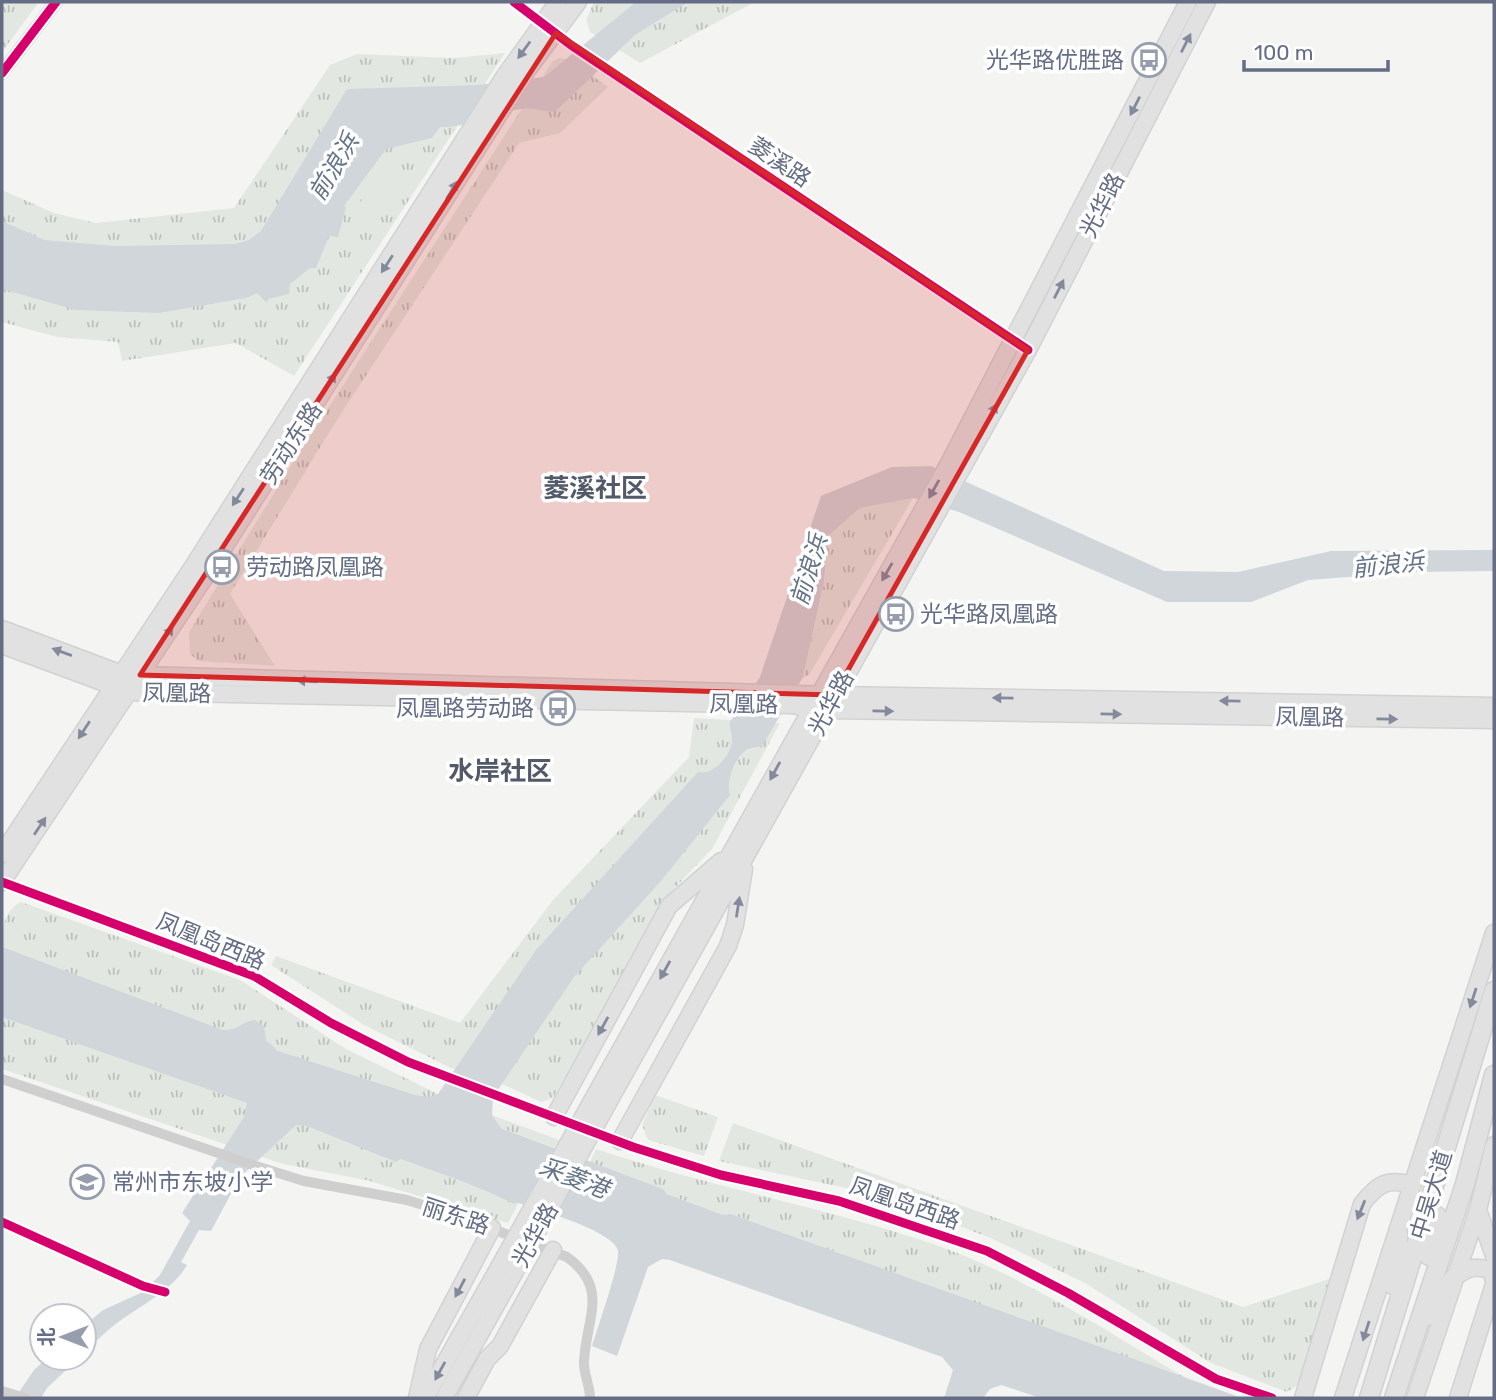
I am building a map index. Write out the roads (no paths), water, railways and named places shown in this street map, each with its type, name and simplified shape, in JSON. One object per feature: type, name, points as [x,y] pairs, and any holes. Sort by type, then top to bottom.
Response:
[{"type":"main road","name":"劳动东路","points":[[2,882],[129,692],[498,117],[550,28],[558,2]]},
{"type":"main road","name":"劳动东路","points":[[4,844],[122,674],[504,77],[578,2]]},
{"type":"main road","name":"光华路","points":[[1021,346],[1188,2]]},
{"type":"main road","name":"光华路","points":[[610,1085],[728,855],[823,702],[928,517],[1207,2]]},
{"type":"main road","name":"凤凰路","points":[[2,629],[122,674],[738,698]]},
{"type":"main road","name":"凤凰路","points":[[2,645],[129,692],[796,699],[823,702],[1494,720]]},
{"type":"main road","name":"光华路","points":[[425,1398],[505,1272],[610,1085],[746,856],[823,702]]},
{"type":"main road","name":"凤凰路","points":[[823,702],[1494,706]]},
{"type":"main road","points":[[554,1117],[669,906],[728,855]]},
{"type":"main road","points":[[620,1142],[728,946],[735,925],[746,856]]},
{"type":"main road","points":[[1343,1398],[1494,933]]},
{"type":"main road","name":"中吴大道","points":[[1368,1398],[1494,991]]},
{"type":"main road","points":[[1470,1166],[1460,1174],[1455,1174],[1451,1167],[1483,1066],[1487,1014]]},
{"type":"main road","name":"中吴大道","points":[[1395,1395],[1470,1166],[1494,1075]]},
{"type":"main road","points":[[1415,1398],[1478,1210],[1494,1145]]},
{"type":"main road","points":[[1303,1398],[1362,1204],[1376,1185],[1395,1180],[1413,1185]]},
{"type":"main road","points":[[1478,1210],[1494,1256]]},
{"type":"main road","points":[[1395,1395],[1407,1327],[1437,1230],[1437,1216],[1431,1215],[1422,1224]]},
{"type":"main road","points":[[417,1398],[428,1349],[492,1228]]},
{"type":"main road","points":[[1380,1362],[1383,1318],[1398,1271],[1398,1233]]},
{"type":"main road","points":[[466,1398],[487,1359],[500,1346],[553,1250]]},
{"type":"main road","points":[[1405,1366],[1419,1342],[1430,1311],[1454,1278],[1468,1267],[1491,1270],[1494,1282],[1458,1398]]},
{"type":"main road","name":"光华路","points":[[444,1398],[505,1272]]},
{"type":"street","points":[[2,73],[56,2]]},
{"type":"street","name":"菱溪路","points":[[514,2],[571,45],[1021,346]]},
{"type":"street","name":"凤凰岛西路","points":[[2,882],[254,976],[331,1023],[435,1073],[620,1142],[721,1175],[839,1200],[987,1251],[1069,1293],[1216,1379],[1272,1398]]},
{"type":"street","name":"丽东路","points":[[2,1079],[304,1181],[407,1200],[553,1250],[580,1267],[593,1292],[584,1366],[590,1398]]},
{"type":"street","points":[[2,1222],[143,1286],[165,1292]]},
{"type":"street","points":[[2,1391],[21,1397]]},
{"type":"water","name":"前浪浜","points":[[636,2],[688,2],[635,35],[556,111],[526,109],[460,125],[440,127],[432,138],[386,149],[344,206],[346,207],[338,237],[329,236],[316,268],[310,268],[290,284],[289,294],[268,299],[267,303],[257,293],[246,298],[159,313],[76,310],[2,289],[2,221],[44,240],[115,246],[235,244],[249,240],[261,231],[347,89],[478,85],[544,77]]},
{"type":"water","points":[[931,466],[1164,571],[1238,572],[1331,551],[1494,550],[1494,571],[1415,572],[1308,580],[1251,602],[1167,602],[959,512],[913,498],[860,508],[828,536],[824,582],[803,677],[762,746],[748,749],[741,755],[730,778],[730,795],[661,881],[574,977],[493,1097],[492,1115],[501,1128],[663,1189],[667,1194],[723,1215],[731,1214],[1242,1398],[1041,1398],[1001,1385],[990,1389],[983,1398],[944,1398],[953,1370],[942,1357],[662,1259],[648,1267],[617,1356],[592,1346],[618,1258],[614,1243],[573,1222],[516,1202],[514,1204],[472,1185],[401,1159],[396,1162],[307,1126],[296,1125],[240,1177],[211,1231],[199,1230],[181,1262],[187,1265],[180,1275],[163,1291],[98,1339],[98,1314],[143,1292],[160,1275],[190,1221],[182,1213],[244,1117],[247,1103],[2,1017],[2,947],[223,1030],[255,1020],[264,1026],[266,1040],[278,1051],[415,1095],[428,1097],[438,1094],[536,950],[698,772],[710,771],[726,757],[732,737],[730,722],[760,677],[821,496],[892,467]]},
{"type":"water","points":[[33,1372],[64,1372],[47,1388],[41,1398],[15,1398]]},
{"type":"place","name":"光华路优胜路","points":[[1149,60]]},
{"type":"place","name":"劳动路凤凰路","points":[[222,567]]},
{"type":"place","name":"光华路凤凰路","points":[[896,614]]},
{"type":"place","name":"凤凰路劳动路","points":[[558,708]]},
{"type":"place","name":"常州市东坡小学","points":[[87,1182]]},
{"type":"district","name":"菱溪社区","points":[[595,488]]},
{"type":"district","name":"水岸社区","points":[[500,771]]},
{"type":"water label","name":"采菱港","points":[[574,1178]]}]
